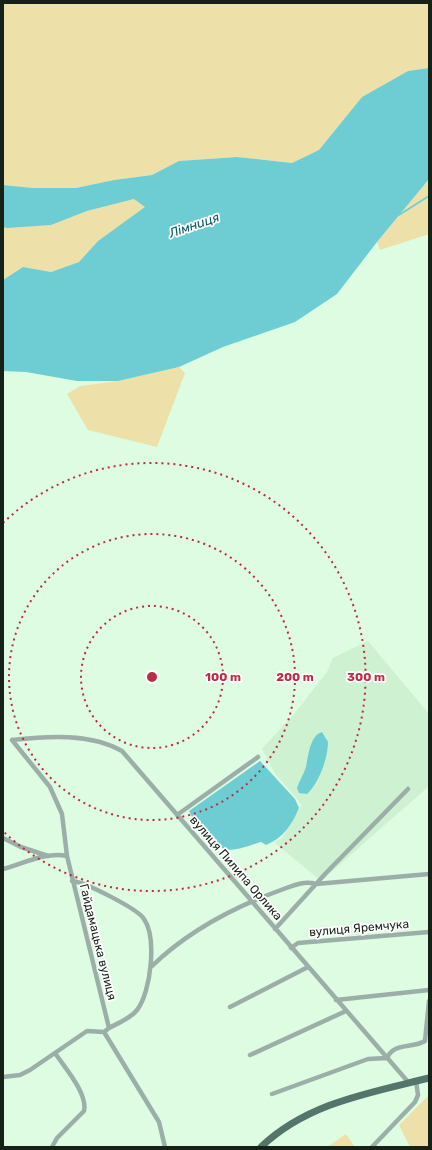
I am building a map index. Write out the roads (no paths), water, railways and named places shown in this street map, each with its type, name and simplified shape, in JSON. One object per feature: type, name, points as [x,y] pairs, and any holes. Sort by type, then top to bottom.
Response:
[{"type":"main road","points":[[261,1147],[284,1127],[326,1106],[429,1078]]},
{"type":"street","name":"вулиця Пилипа Орлика","points":[[12,740],[38,737],[94,740],[109,744],[122,751],[336,1000],[387,1058],[412,1082]]},
{"type":"street","name":"Гайдамацька вулиця","points":[[12,740],[50,787],[58,801],[62,814],[67,856],[72,881],[109,1028]]},
{"type":"street","points":[[177,815],[258,757]]},
{"type":"street","points":[[275,929],[316,884],[408,789]]},
{"type":"street","points":[[3,838],[21,847],[49,856]]},
{"type":"street","points":[[3,869],[49,856],[59,854],[67,856]]},
{"type":"street","points":[[151,968],[172,948],[215,920],[251,901],[309,882],[316,884],[429,874]]},
{"type":"street","points":[[3,1077],[20,1075],[88,1032],[104,1032],[128,1018],[137,1010],[151,968],[149,932],[143,917],[95,887],[72,881]]},
{"type":"street","name":"вулиця Яремчука","points":[[291,948],[298,943],[429,932]]},
{"type":"street","points":[[230,1007],[308,967]]},
{"type":"street","points":[[336,1000],[429,990]]},
{"type":"street","points":[[425,1041],[429,1001]]},
{"type":"street","points":[[250,1055],[346,1011]]},
{"type":"street","points":[[104,1032],[159,1122],[165,1147]]},
{"type":"street","points":[[272,1094],[368,1059],[387,1058],[390,1051],[396,1048],[418,1045],[429,1038]]},
{"type":"street","points":[[52,1147],[57,1138],[84,1112],[86,1106],[83,1096],[55,1053]]},
{"type":"street","points":[[372,1147],[415,1102],[418,1095],[412,1082]]},
{"type":"water","name":"Лімниця","points":[[429,68],[429,179],[377,242],[337,294],[295,322],[223,347],[179,367],[118,381],[77,381],[26,372],[3,371],[3,280],[23,267],[51,272],[79,262],[98,241],[145,207],[134,199],[87,211],[51,225],[7,228],[3,227],[3,185],[33,188],[76,188],[114,180],[152,175],[179,161],[237,157],[292,163],[319,150],[362,97],[408,71]]},
{"type":"water","points":[[322,732],[328,742],[328,748],[322,770],[307,794],[299,793],[297,788],[306,767],[310,747],[315,737]]},
{"type":"water","points":[[260,761],[295,799],[299,808],[286,830],[272,842],[266,845],[261,842],[234,850],[222,848],[217,845],[213,839],[201,831],[189,811]]},
{"type":"waterway","points":[[399,215],[429,196]]}]
